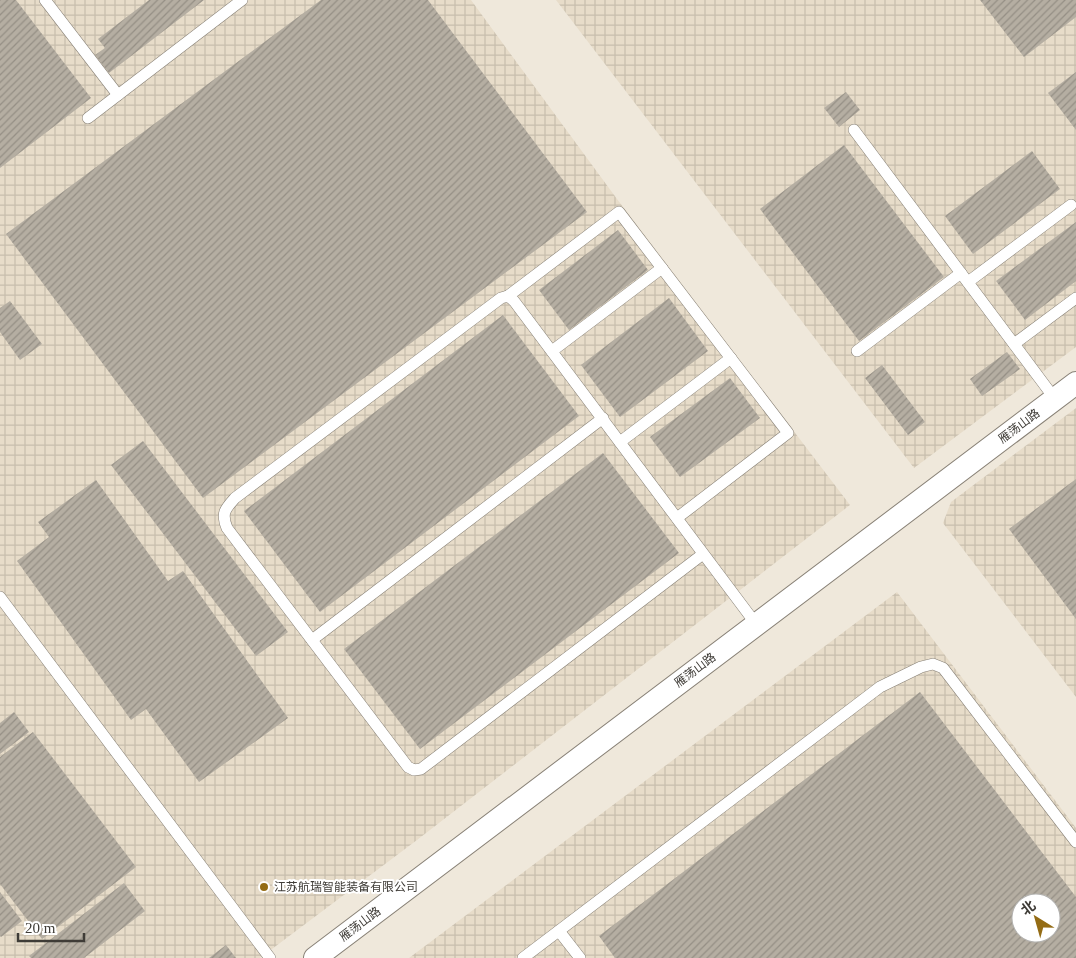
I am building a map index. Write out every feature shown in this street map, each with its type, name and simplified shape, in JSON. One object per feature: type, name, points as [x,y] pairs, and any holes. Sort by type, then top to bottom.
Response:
[{"type":"street","name":"雁荡山路","points":[[315,958],[1076,383]]},
{"type":"lane","points":[[45,0],[118,95]]},
{"type":"lane","points":[[88,118],[242,0]]},
{"type":"lane","points":[[854,130],[1055,399]]},
{"type":"lane","points":[[857,352],[1071,205]]},
{"type":"lane","points":[[677,518],[788,433],[619,212],[508,296],[501,298],[235,498],[226,509],[224,520],[228,528],[408,767],[414,770],[421,769],[704,554]]},
{"type":"lane","points":[[552,351],[662,268]]},
{"type":"lane","points":[[508,296],[514,301],[603,418],[756,624]]},
{"type":"lane","points":[[1014,344],[1076,298]]},
{"type":"lane","points":[[620,442],[731,358]]},
{"type":"lane","points":[[312,640],[603,418]]},
{"type":"lane","points":[[0,597],[270,958]]},
{"type":"lane","points":[[523,958],[880,687],[921,667],[933,664],[943,668],[1076,842]]},
{"type":"lane","points":[[559,930],[580,958]]},
{"type":"shaded area","points":[[0,0],[471,0],[617,199],[850,505],[417,840],[260,958],[0,958]]},
{"type":"shaded area","points":[[556,0],[1076,0],[1076,347],[914,468]]},
{"type":"shaded area","points":[[1076,408],[1076,697],[943,523],[951,502]]},
{"type":"shaded area","points":[[897,592],[1076,828],[1076,958],[409,958]]},
{"type":"building","points":[[0,0],[16,0],[91,98],[0,168]]},
{"type":"building","points":[[149,0],[204,0],[109,73],[95,55],[105,48],[98,39]]},
{"type":"building","points":[[321,0],[428,0],[587,212],[203,498],[6,234]]},
{"type":"building","points":[[980,0],[1076,0],[1076,17],[1024,57]]},
{"type":"building","points":[[1076,72],[1076,130],[1048,93]]},
{"type":"building","points":[[846,92],[860,110],[839,127],[824,108]]},
{"type":"building","points":[[844,145],[944,277],[859,341],[760,209]]},
{"type":"building","points":[[1032,151],[1060,189],[973,254],[945,216]]},
{"type":"building","points":[[1076,222],[1076,281],[1025,320],[996,281]]},
{"type":"building","points":[[618,230],[648,270],[569,330],[539,290]]},
{"type":"building","points":[[669,298],[708,351],[620,417],[581,365]]},
{"type":"building","points":[[10,301],[42,344],[20,360],[0,332],[0,308]]},
{"type":"building","points":[[503,315],[579,416],[320,612],[244,511]]},
{"type":"building","points":[[1007,352],[1020,369],[982,396],[970,379]]},
{"type":"building","points":[[882,365],[925,422],[908,435],[865,378]]},
{"type":"building","points":[[730,378],[760,418],[680,477],[650,437]]},
{"type":"building","points":[[143,441],[288,632],[256,656],[111,465]]},
{"type":"building","points":[[603,453],[679,553],[420,749],[344,649]]},
{"type":"building","points":[[1076,479],[1076,619],[1009,529]]},
{"type":"building","points":[[96,480],[168,581],[183,571],[288,718],[199,782],[146,709],[131,720],[17,561],[49,537],[38,522]]},
{"type":"building","points":[[920,692],[1076,897],[1076,958],[615,958],[599,936]]},
{"type":"building","points":[[14,712],[29,732],[0,754],[0,723]]},
{"type":"building","points":[[33,732],[136,867],[42,939],[0,884],[0,757]]},
{"type":"building","points":[[124,883],[145,911],[84,958],[31,958],[29,956]]},
{"type":"building","points":[[0,892],[22,921],[1,937],[0,936]]},
{"type":"building","points":[[226,945],[236,958],[209,958]]},
{"type":"place","name":"江苏航瑞智能装备有限公司","points":[[264,887]]}]
